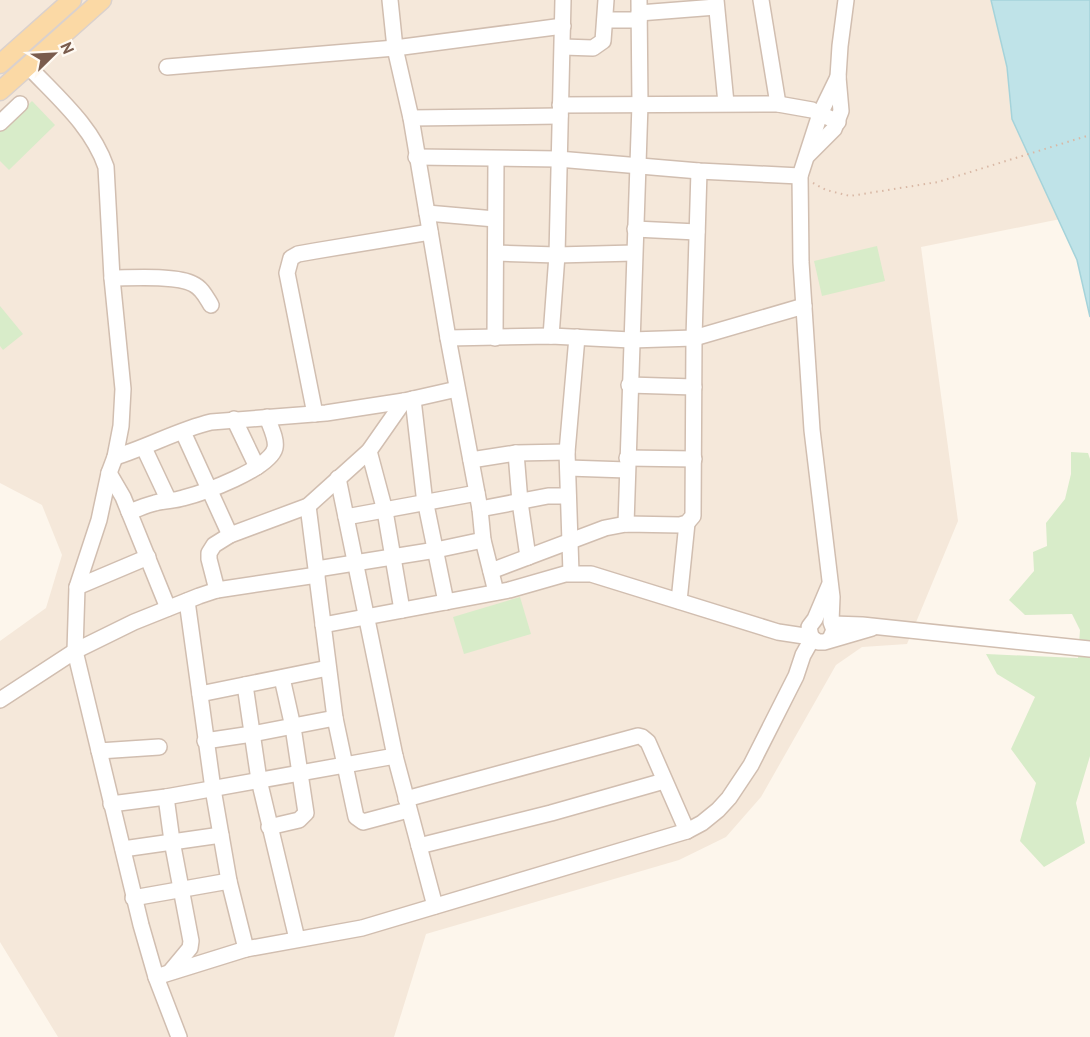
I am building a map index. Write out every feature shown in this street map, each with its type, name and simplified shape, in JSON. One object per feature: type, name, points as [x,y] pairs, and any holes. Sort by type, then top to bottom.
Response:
[{"type":"main road","points":[[0,64],[72,0]]},
{"type":"main road","points":[[0,91],[102,0]]},
{"type":"street","points":[[551,336],[557,255],[563,0]]},
{"type":"street","points":[[563,47],[593,48],[598,45],[604,37],[606,0]]},
{"type":"street","points":[[761,0],[778,104]]},
{"type":"street","points":[[808,155],[838,122],[841,111],[838,77],[846,0]]},
{"type":"street","points":[[392,1],[395,48],[411,118],[416,157],[480,509],[483,540],[496,592]]},
{"type":"street","points":[[605,20],[639,11],[716,4],[726,103]]},
{"type":"street","points":[[626,524],[640,104],[639,11]]},
{"type":"street","points":[[167,67],[395,48],[563,26]]},
{"type":"street","points":[[28,66],[81,123],[100,151],[106,167],[112,278],[123,389],[121,426],[99,520],[77,587],[75,651],[133,898],[163,974],[179,1037]]},
{"type":"street","points":[[163,974],[246,949],[345,932],[687,831],[702,823],[729,798],[751,765],[796,676],[803,655],[821,631],[831,590],[812,430],[801,262],[800,176],[820,114],[838,77]]},
{"type":"street","points":[[411,118],[560,111],[640,104],[726,103],[799,106],[838,122]]},
{"type":"street","points":[[0,123],[20,104]]},
{"type":"street","points":[[416,157],[558,159],[699,171],[800,176]]},
{"type":"street","points":[[495,338],[496,159]]},
{"type":"street","points":[[679,601],[687,523],[693,516],[694,509],[694,338],[699,171]]},
{"type":"street","points":[[427,213],[495,219]]},
{"type":"street","points":[[635,229],[697,232]]},
{"type":"street","points":[[315,414],[287,273],[291,258],[298,254],[430,232]]},
{"type":"street","points":[[496,253],[557,255],[634,252]]},
{"type":"street","points":[[112,278],[183,280],[195,284],[203,291],[211,305]]},
{"type":"street","points":[[448,338],[551,336],[631,340],[694,338],[804,306]]},
{"type":"street","points":[[571,573],[567,452],[577,337]]},
{"type":"street","points":[[629,385],[694,387]]},
{"type":"street","points":[[115,457],[211,422],[234,418],[315,414],[409,400],[457,388]]},
{"type":"street","points":[[217,590],[209,553],[214,545],[230,535],[308,506],[369,451],[409,400]]},
{"type":"street","points":[[409,400],[426,503],[446,602]]},
{"type":"street","points":[[129,512],[168,499],[178,500],[210,489],[269,459],[275,448],[275,442],[267,417]]},
{"type":"street","points":[[234,418],[257,467]]},
{"type":"street","points":[[183,432],[230,535]]},
{"type":"street","points":[[144,448],[168,499]]},
{"type":"street","points":[[369,451],[385,511],[402,610]]},
{"type":"street","points":[[471,460],[516,453],[567,452]]},
{"type":"street","points":[[516,453],[528,557]]},
{"type":"street","points":[[568,468],[694,459]]},
{"type":"street","points":[[109,473],[129,512],[168,608]]},
{"type":"street","points":[[338,478],[395,756],[435,906]]},
{"type":"street","points":[[346,517],[477,493]]},
{"type":"street","points":[[480,509],[548,496],[568,496]]},
{"type":"street","points":[[308,506],[334,718],[358,820],[363,822],[407,804],[642,736],[648,742],[687,831]]},
{"type":"street","points":[[491,571],[605,528],[626,524],[687,523]]},
{"type":"street","points":[[0,700],[75,651],[168,608],[217,590],[483,540]]},
{"type":"street","points":[[77,587],[147,558]]},
{"type":"street","points":[[323,625],[496,592],[571,573],[591,574],[778,632],[821,631],[867,626],[1090,649]]},
{"type":"street","points":[[831,590],[847,614],[867,626]]},
{"type":"street","points":[[187,601],[213,789],[246,949]]},
{"type":"street","points":[[200,694],[327,668]]},
{"type":"street","points":[[269,827],[299,820],[306,813],[293,727],[282,678]]},
{"type":"street","points":[[245,685],[259,780],[297,939]]},
{"type":"street","points":[[205,741],[334,718]]},
{"type":"street","points":[[99,751],[159,747]]},
{"type":"street","points":[[111,804],[166,797],[395,756]]},
{"type":"street","points":[[419,846],[551,813],[664,781]]},
{"type":"street","points":[[163,974],[190,948],[191,940],[180,888],[166,797]]},
{"type":"street","points":[[123,849],[221,835]]},
{"type":"street","points":[[133,898],[230,880]]},
{"type":"path","points":[[800,176],[826,190],[850,196],[938,182],[1090,135]]},
{"type":"shaded area","points":[[0,0],[1090,0],[1090,213],[921,247],[958,521],[907,644],[862,647],[836,665],[761,797],[726,837],[679,860],[426,934],[394,1037],[58,1037],[0,942],[0,641],[46,608],[62,555],[42,505],[0,483]]},
{"type":"green space","points":[[32,101],[55,125],[9,170],[0,161],[0,132]]},
{"type":"green space","points":[[877,246],[885,281],[822,296],[814,261]]},
{"type":"green space","points":[[0,306],[23,334],[3,350],[0,346]]},
{"type":"green space","points":[[1071,452],[1088,453],[1090,459],[1090,756],[1076,803],[1085,843],[1044,867],[1020,841],[1036,783],[1011,749],[1035,697],[997,674],[986,654],[1078,658],[1080,630],[1072,614],[1025,615],[1009,600],[1034,571],[1033,552],[1047,546],[1046,523],[1065,499],[1071,474]]},
{"type":"green space","points":[[520,597],[531,634],[464,654],[453,617]]},
{"type":"water","points":[[991,0],[1090,0],[1090,317],[1077,260],[1012,119],[1007,67]]}]
